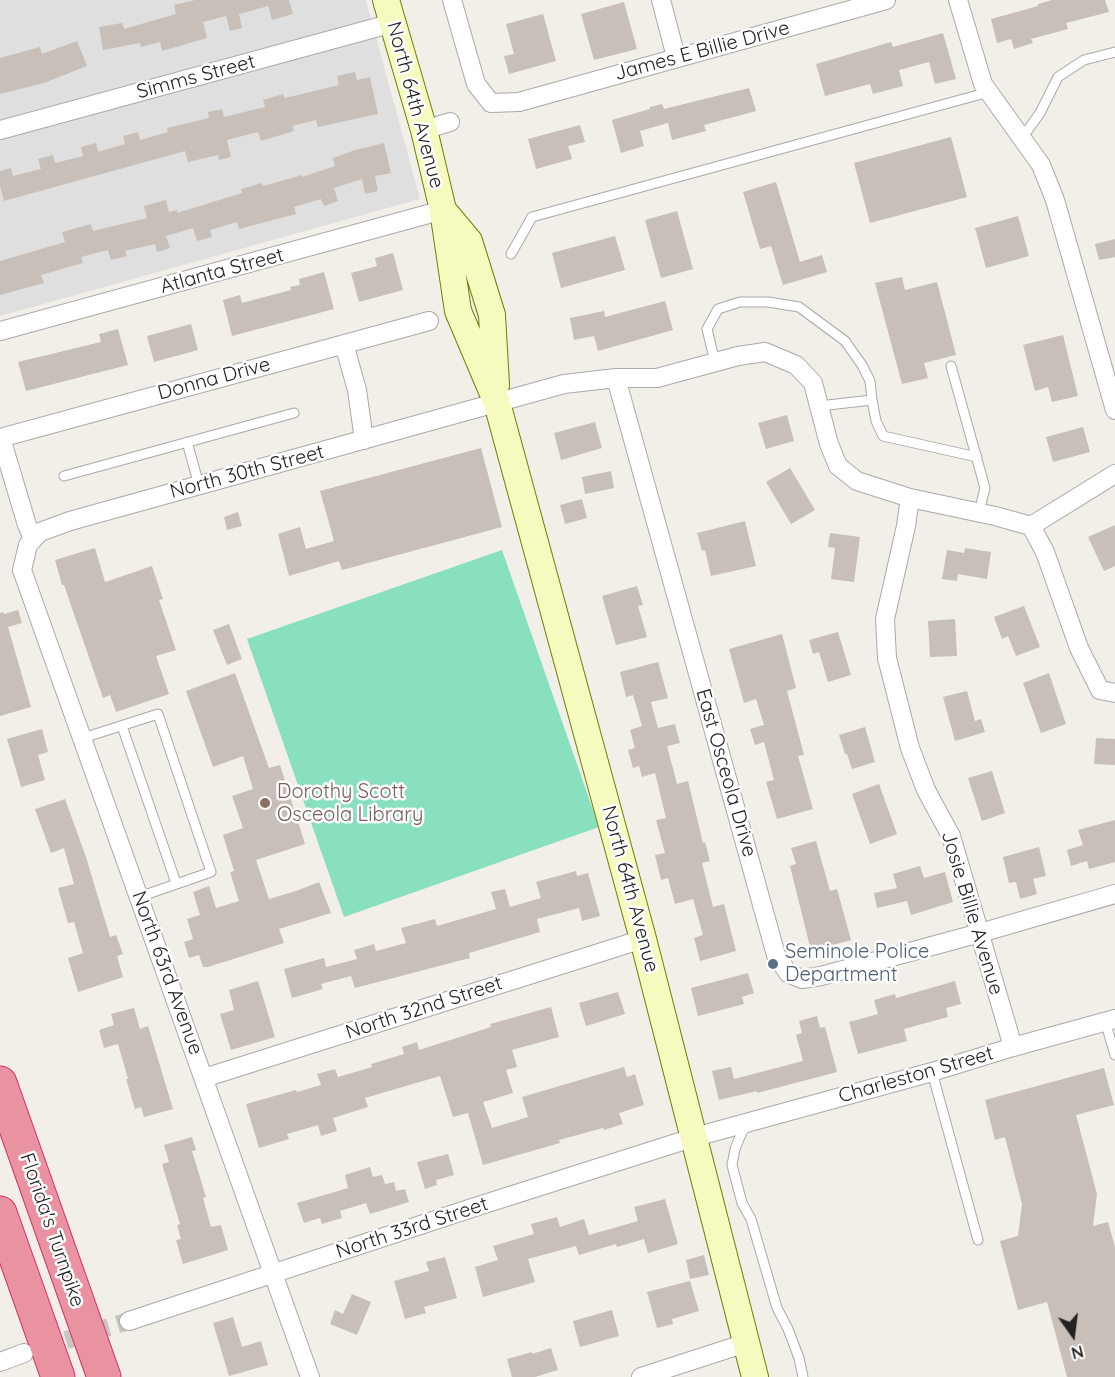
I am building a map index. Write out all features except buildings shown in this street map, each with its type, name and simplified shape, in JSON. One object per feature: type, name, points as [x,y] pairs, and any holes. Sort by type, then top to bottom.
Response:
[{"type":"highway","name":"Florida's Turnpike","points":[[0,1083],[104,1377]]},
{"type":"highway","points":[[0,1213],[58,1377]]},
{"type":"street","name":"James E Billie Drive","points":[[452,0],[476,84],[491,104],[519,102],[886,0]]},
{"type":"street","points":[[661,0],[676,57]]},
{"type":"street","points":[[958,0],[983,84],[1041,165],[1055,200],[1115,410]]},
{"type":"street","name":"North 64th Avenue","points":[[390,12],[443,210],[458,311],[497,403],[643,939],[706,1134],[746,1343],[755,1377]]},
{"type":"street","name":"Simms Street","points":[[0,130],[390,12]]},
{"type":"street","points":[[423,130],[450,122]]},
{"type":"street","name":"Atlanta Street","points":[[0,331],[443,210]]},
{"type":"street","name":"Donna Drive","points":[[0,438],[429,321]]},
{"type":"street","points":[[344,344],[357,390],[364,440]]},
{"type":"street","points":[[497,403],[564,384],[616,378],[657,378],[738,356],[765,352],[796,365],[813,383],[829,444],[838,466],[856,481],[910,498],[979,512],[1031,526],[1045,552],[1079,648],[1100,690],[1115,693]]},
{"type":"street","name":"East Osceola Drive","points":[[616,378],[776,955],[788,973],[802,979],[821,976],[1115,894]]},
{"type":"street","name":"North 30th Street","points":[[33,539],[40,532],[70,521],[497,403]]},
{"type":"street","points":[[0,438],[33,539]]},
{"type":"street","points":[[1031,526],[1115,474]]},
{"type":"street","name":"Josie Billie Avenue","points":[[910,498],[885,619],[887,658],[910,748],[926,790],[951,836],[1013,1047]]},
{"type":"street","name":"North 63rd Avenue","points":[[33,539],[28,545],[22,570],[310,1377]]},
{"type":"street","name":"North 32nd Street","points":[[204,1078],[643,939]]},
{"type":"street","name":"Charleston Street","points":[[706,1134],[1110,1020]]},
{"type":"street","name":"North 33rd Street","points":[[129,1322],[464,1210],[706,1134]]},
{"type":"street","points":[[641,1377],[746,1343]]},
{"type":"street","points":[[0,1362],[24,1353]]},
{"type":"lane","points":[[1022,138],[1040,113],[1058,77],[1084,60],[1115,52]]},
{"type":"lane","points":[[511,254],[532,217],[989,92]]},
{"type":"lane","points":[[715,362],[707,329],[718,309],[740,302],[768,302],[799,307],[845,341],[870,381],[876,421],[883,436],[977,457]]},
{"type":"lane","points":[[951,366],[985,488],[979,512]]},
{"type":"lane","points":[[819,406],[872,400]]},
{"type":"lane","points":[[64,476],[294,413]]},
{"type":"lane","points":[[187,442],[200,485]]},
{"type":"lane","points":[[82,738],[158,714],[211,872],[139,897]]},
{"type":"lane","points":[[122,726],[176,883]]},
{"type":"lane","points":[[1110,1020],[1115,1055]]},
{"type":"lane","points":[[932,1072],[978,1240]]},
{"type":"lane","points":[[752,1121],[742,1132],[732,1164],[742,1203],[751,1219],[777,1308],[799,1358],[803,1377]]},
{"type":"shaded area","points":[[0,0],[366,0],[420,199],[0,316]]},
{"type":"green space","points":[[502,550],[599,827],[344,917],[247,639]]},
{"type":"tunnel","points":[[40,1348],[129,1321]]},
{"type":"place","name":"Dorothy Scott Osceola Library","points":[[265,803]]},
{"type":"place","name":"Seminole Police Department","points":[[773,964]]}]
